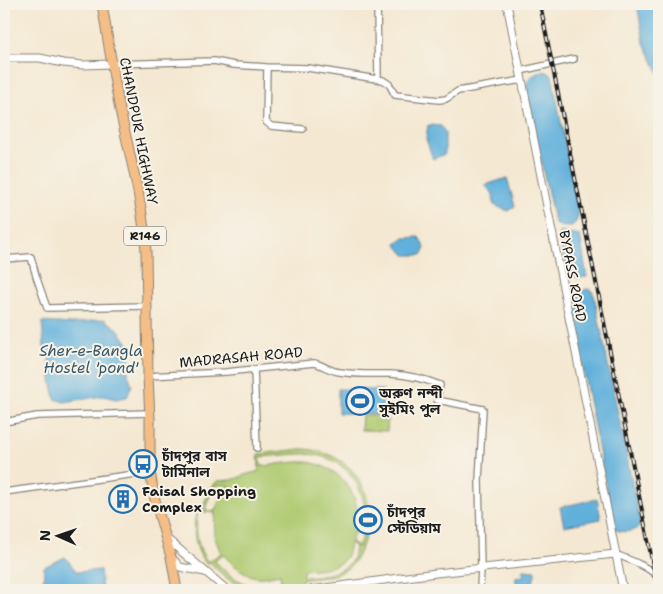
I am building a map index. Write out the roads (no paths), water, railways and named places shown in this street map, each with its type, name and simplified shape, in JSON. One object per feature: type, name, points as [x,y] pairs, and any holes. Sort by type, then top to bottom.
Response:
[{"type":"main road","name":"CHANDPUR HIGHWAY","points":[[102,4],[145,235],[150,472],[155,500],[171,556],[177,590]]},
{"type":"street","points":[[377,4],[378,79]]},
{"type":"street","name":"BYPASS ROAD","points":[[507,4],[623,590]]},
{"type":"street","points":[[4,58],[40,58],[83,65],[214,61],[234,65],[308,68],[378,79],[386,82],[395,95],[439,100],[446,99],[458,91],[522,80]]},
{"type":"street","points":[[520,71],[574,59]]},
{"type":"street","points":[[267,67],[266,122],[271,126],[303,129]]},
{"type":"street","points":[[4,260],[31,257],[47,308],[147,306]]},
{"type":"street","name":"MADRASAH ROAD","points":[[148,376],[226,372],[314,363],[331,371],[392,374],[424,379],[440,385],[437,400],[483,409],[479,480],[480,568]]},
{"type":"street","points":[[254,369],[256,448]]},
{"type":"street","points":[[4,422],[36,416],[150,414]]},
{"type":"street","points":[[4,492],[150,472]]},
{"type":"street","points":[[167,539],[227,590]]},
{"type":"street","points":[[311,590],[480,568],[615,554],[641,566],[659,578]]},
{"type":"street","points":[[171,556],[180,567],[205,572]]},
{"type":"street","points":[[480,568],[480,590]]},
{"type":"water","points":[[637,4],[659,4],[659,73],[644,43]]},
{"type":"water","points":[[542,71],[552,75],[578,211],[576,222],[569,227],[558,225],[554,220],[526,91],[530,78]]},
{"type":"water","points":[[428,125],[441,126],[445,133],[445,154],[433,159],[426,139]]},
{"type":"water","points":[[507,178],[515,206],[508,211],[494,205],[493,194],[485,185]]},
{"type":"water","points":[[559,232],[580,236],[587,277],[578,278],[565,272]]},
{"type":"water","points":[[419,237],[425,248],[422,255],[405,255],[396,244],[404,238]]},
{"type":"water","points":[[588,289],[594,295],[640,521],[639,527],[628,532],[616,530],[613,524],[571,307],[572,299],[576,292]]},
{"type":"water","name":"Sher-e-Bangla Hostel 'pond'","points":[[104,319],[118,329],[130,347],[128,374],[132,385],[127,397],[116,399],[103,396],[64,402],[55,399],[49,358],[44,347],[42,322],[71,324]]},
{"type":"water","name":"অরুণ নন্দী সুইমিং পুল","points":[[338,389],[383,390],[382,414],[338,413]]},
{"type":"water","points":[[597,499],[601,519],[564,526],[560,507]]},
{"type":"water","points":[[65,557],[77,572],[100,570],[102,590],[43,590],[44,567]]},
{"type":"water","points":[[523,570],[536,571],[533,581],[537,590],[515,590],[515,578],[524,575]]},
{"type":"railway","points":[[540,4],[658,590]]},
{"type":"place","name":"অরুণ নন্দী সুইমিং পুল","points":[[360,401]]},
{"type":"place","name":"চাঁদপুর বাস টার্মিনাল","points":[[143,464]]},
{"type":"place","name":"Faisal Shopping Complex","points":[[123,499]]},
{"type":"place","name":"চাঁদপুর স্টেডিয়াম","points":[[368,520]]}]
